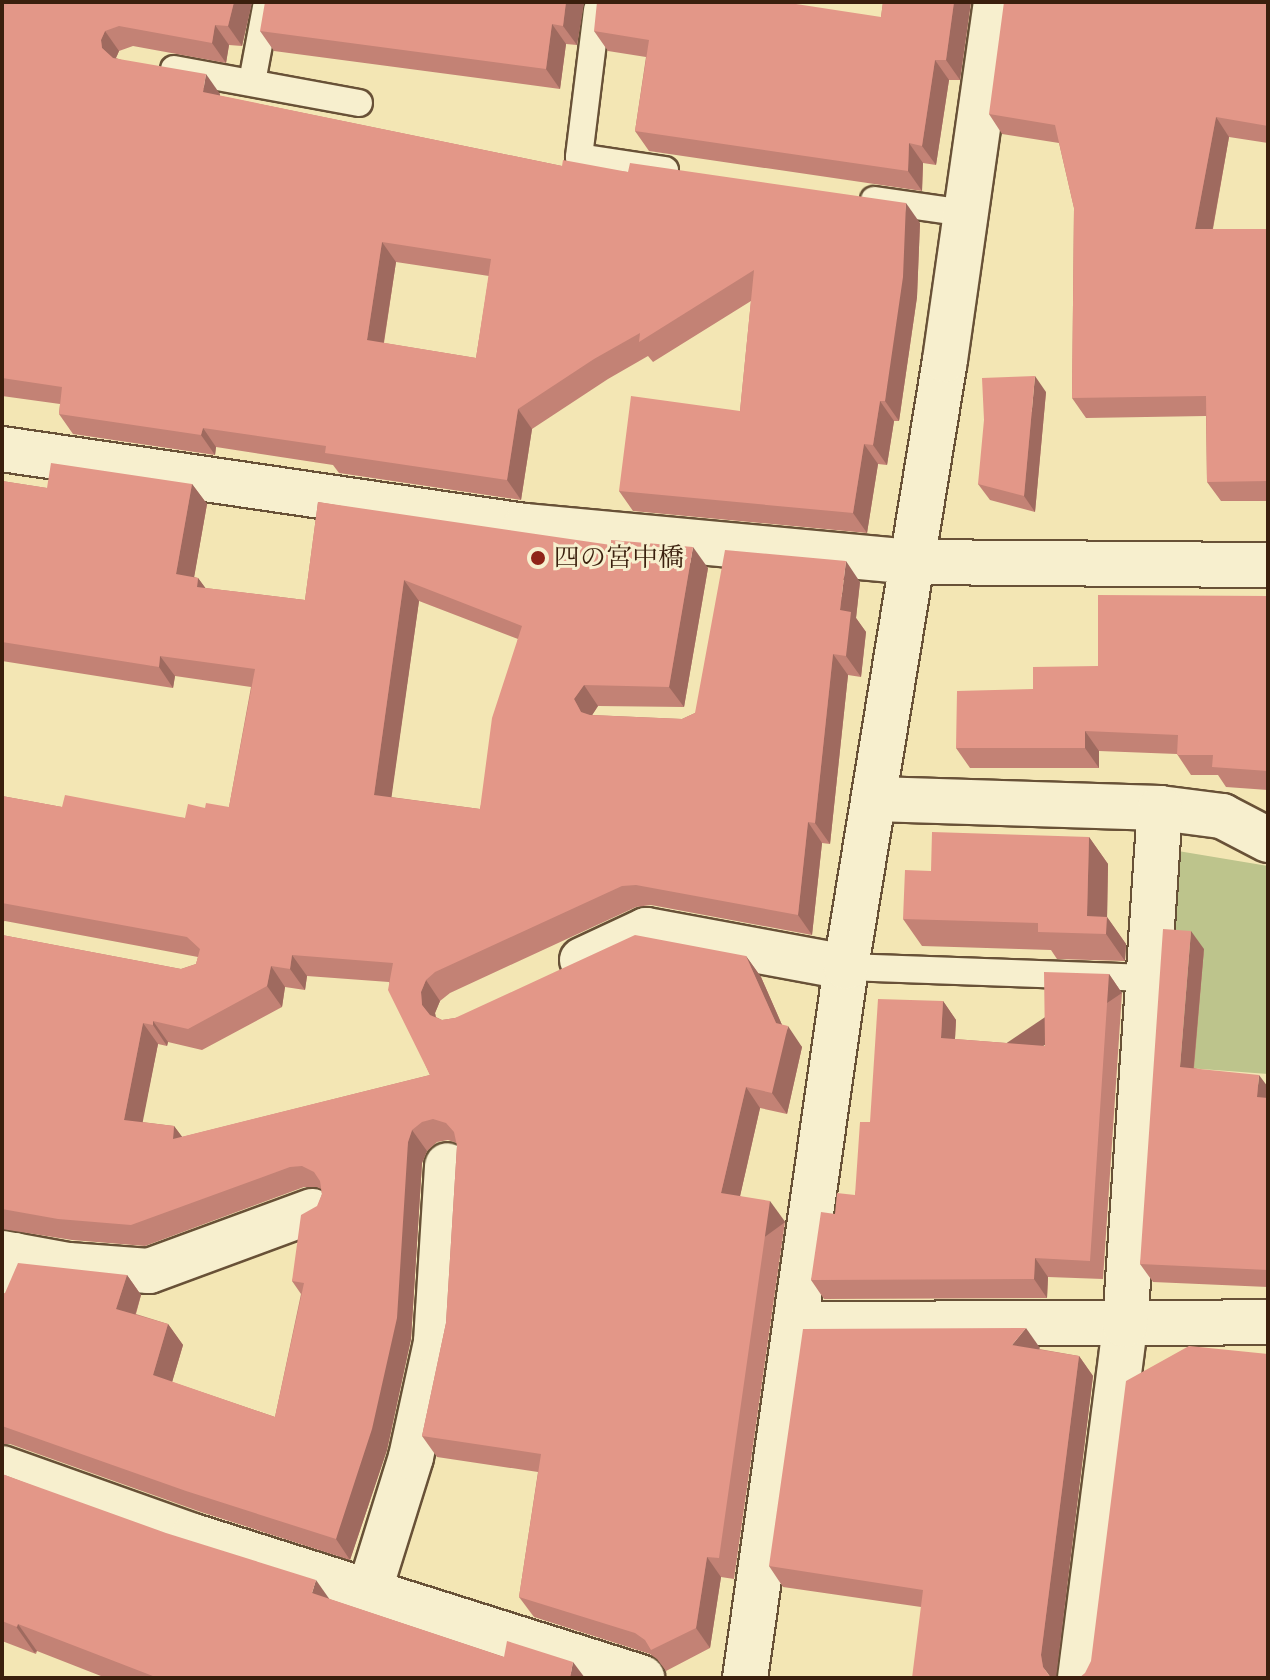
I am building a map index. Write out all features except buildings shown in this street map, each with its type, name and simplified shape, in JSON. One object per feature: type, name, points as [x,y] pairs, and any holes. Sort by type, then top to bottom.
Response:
[{"type":"street","points":[[745,1678],[846,967],[913,562],[996,2]]},
{"type":"street","points":[[2,449],[525,526],[725,560],[1268,565]]},
{"type":"street","points":[[875,799],[1160,808],[1222,816],[1268,840]]},
{"type":"street","points":[[1080,1678],[1125,1325],[1160,808]]},
{"type":"street","points":[[546,977],[646,930],[846,967]]},
{"type":"street","points":[[369,1592],[411,1457],[436,1342],[447,1165]]},
{"type":"street","points":[[2,1296],[8,1254],[69,1265],[149,1271],[312,1211]]},
{"type":"street","points":[[796,1324],[1268,1322]]},
{"type":"street","points":[[2,1468],[193,1536],[642,1678]]},
{"type":"lane","points":[[252,82],[267,2]]},
{"type":"lane","points":[[597,10],[579,157],[687,173]]},
{"type":"lane","points":[[146,65],[359,103]]},
{"type":"lane","points":[[842,195],[965,213]]},
{"type":"lane","points":[[846,967],[1149,978]]},
{"type":"green space","points":[[1178,851],[1268,866],[1268,1074],[1161,1066]]},
{"type":"place","name":"四の宮中橋","points":[[538,558]]}]
